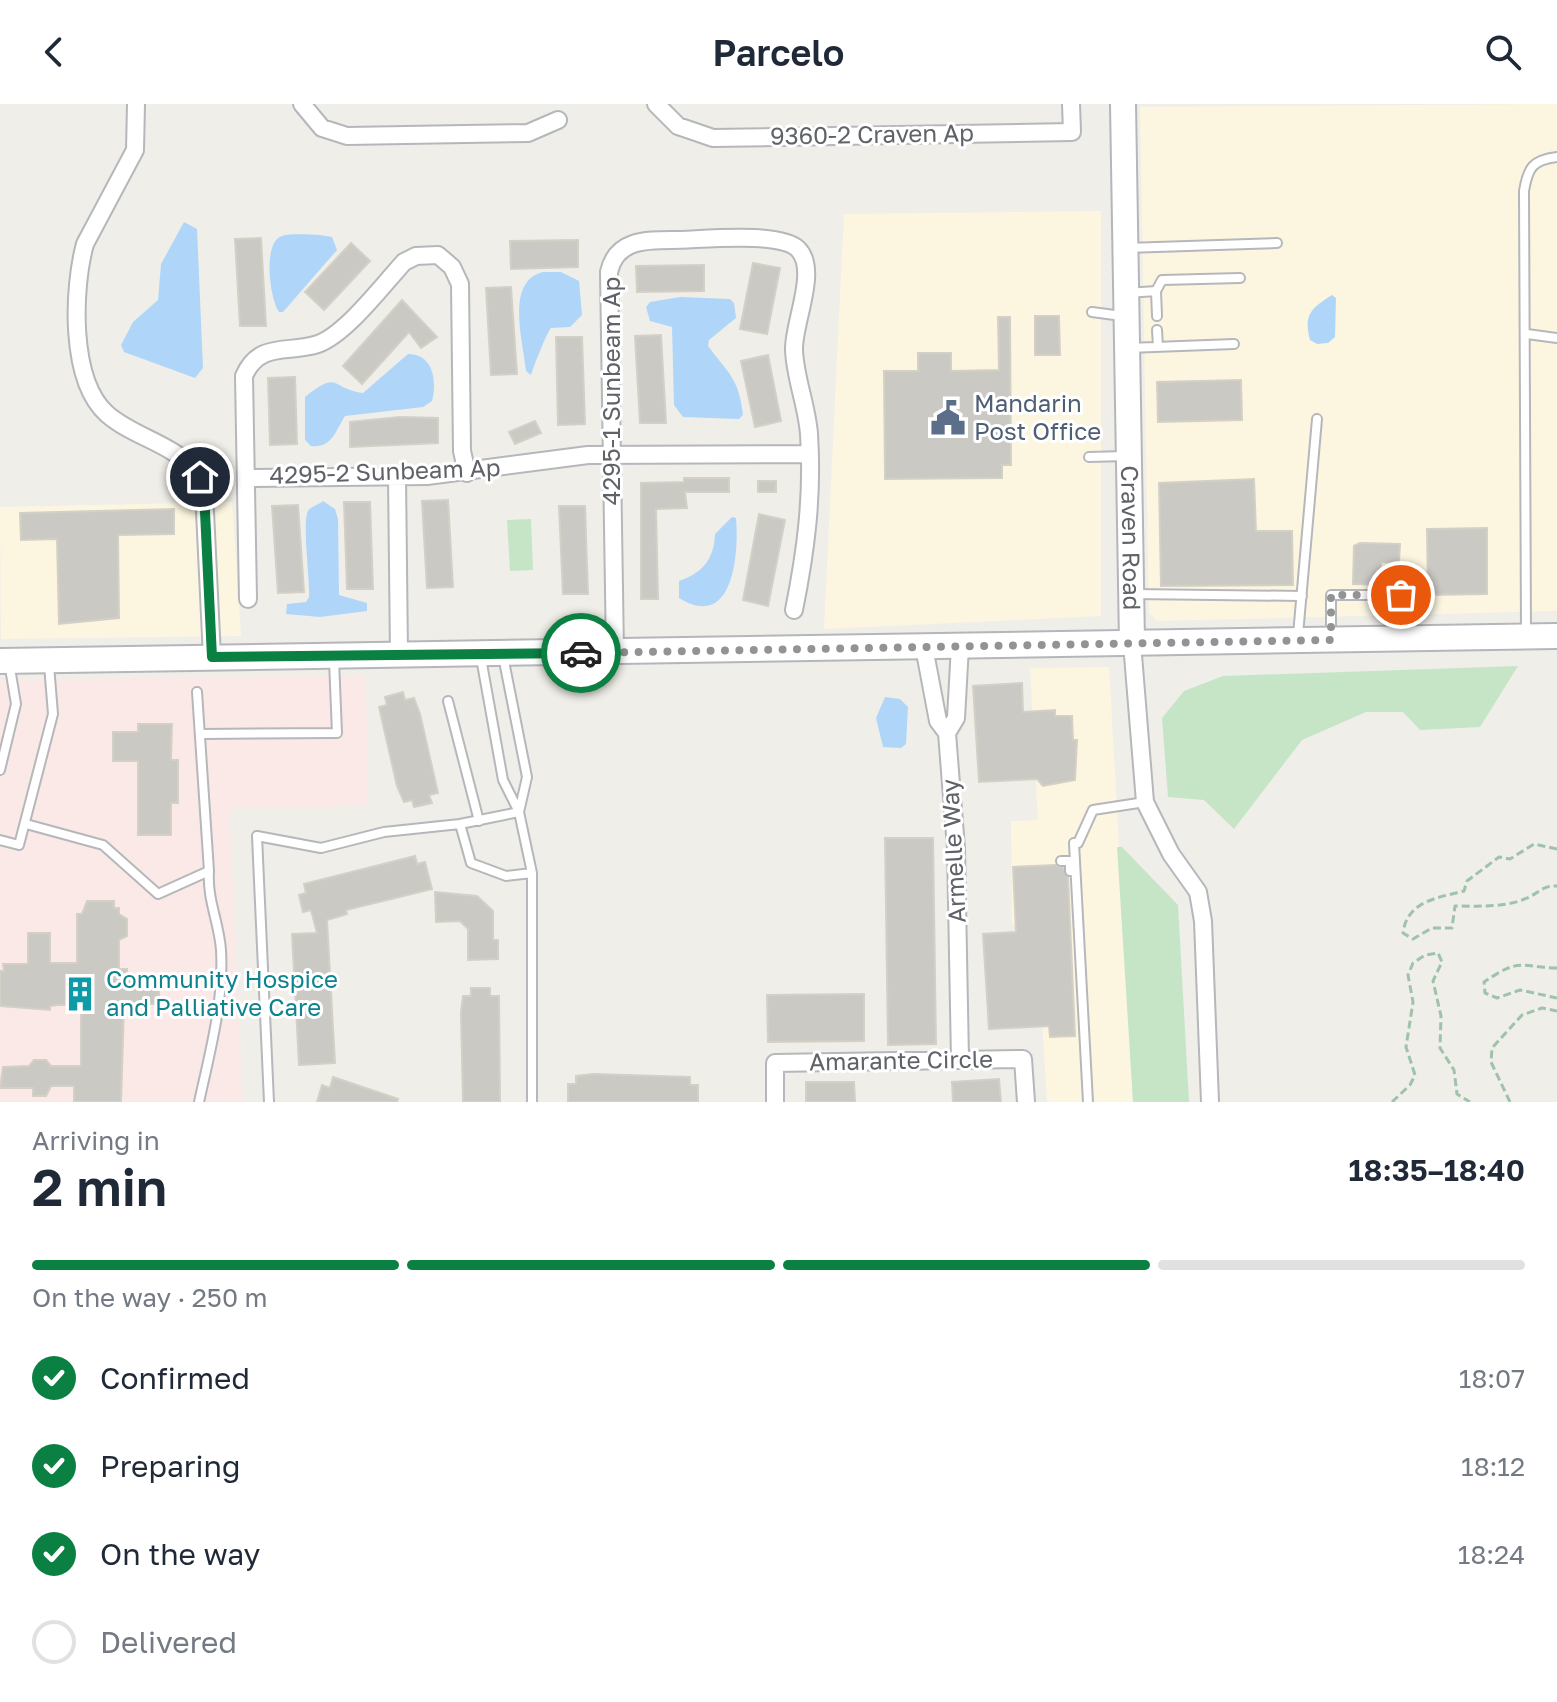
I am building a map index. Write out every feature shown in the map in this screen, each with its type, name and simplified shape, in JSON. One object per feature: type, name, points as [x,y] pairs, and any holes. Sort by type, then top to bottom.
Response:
[{"type":"street","points":[[136,104],[135,150],[85,244],[81,261],[80,364],[92,396],[106,413],[182,456],[200,477],[204,491],[212,657]]},
{"type":"street","points":[[302,104],[322,128],[347,136],[528,133],[558,120]]},
{"type":"street","name":"9360-2 Craven Ap","points":[[656,104],[678,126],[713,138],[1072,132],[1071,104]]},
{"type":"street","name":"Craven Road","points":[[1123,104],[1132,643],[1145,802],[1171,854],[1198,892],[1203,921],[1210,1102]]},
{"type":"street","name":"4295-1 Sunbeam Ap","points":[[615,653],[609,272],[620,250],[642,240],[770,239],[794,246],[806,263],[794,348],[805,404],[810,454],[809,532],[794,610]]},
{"type":"street","points":[[248,599],[244,376],[250,363],[269,350],[300,348],[332,337],[404,262],[416,256],[438,255],[452,267],[460,284],[461,437],[467,473]]},
{"type":"street","name":"4295-2 Sunbeam Ap","points":[[246,478],[467,473],[557,457],[810,454]]},
{"type":"street","points":[[397,476],[399,655]]},
{"type":"street","points":[[5,661],[1557,636]]},
{"type":"street","points":[[947,733],[956,718],[960,646]]},
{"type":"street","name":"Armelle Way","points":[[924,647],[938,721],[947,733],[956,848],[960,1060]]},
{"type":"street","name":"Amarante Circle","points":[[775,1102],[775,1063],[1023,1059],[1026,1102]]},
{"type":"lane","points":[[1526,637],[1524,191],[1527,170],[1536,161],[1557,157]]},
{"type":"lane","points":[[1126,248],[1277,243]]},
{"type":"lane","points":[[1157,316],[1156,291],[1162,280],[1240,278]]},
{"type":"lane","points":[[1092,312],[1127,304],[1156,291]]},
{"type":"lane","points":[[1157,330],[1158,347]]},
{"type":"lane","points":[[1527,334],[1557,338]]},
{"type":"lane","points":[[1127,348],[1234,344]]},
{"type":"lane","points":[[1298,640],[1317,419]]},
{"type":"lane","points":[[1089,457],[1129,455]]},
{"type":"lane","points":[[1131,593],[1302,596]]},
{"type":"lane","points":[[1331,640],[1331,595],[1401,595],[1403,639]]},
{"type":"lane","points":[[492,653],[527,777],[519,812]]},
{"type":"lane","points":[[492,653],[485,693],[503,780],[519,812],[532,873],[532,1102]]},
{"type":"lane","points":[[201,734],[337,733],[334,655]]},
{"type":"lane","points":[[0,840],[19,845],[26,824],[53,714],[49,660]]},
{"type":"lane","points":[[0,770],[16,704],[5,661]]},
{"type":"lane","points":[[197,692],[209,871],[207,893],[221,948],[218,1013],[199,1102]]},
{"type":"lane","points":[[448,701],[479,821]]},
{"type":"lane","points":[[1071,875],[1074,843],[1078,843],[1093,810],[1145,802]]},
{"type":"lane","points":[[269,1102],[257,836],[321,848],[384,832],[460,824],[519,812]]},
{"type":"lane","points":[[26,824],[80,836],[103,845],[158,894],[209,871]]},
{"type":"lane","points":[[460,824],[471,863],[506,876],[532,873]]},
{"type":"lane","points":[[1061,861],[1070,861],[1088,1102]]},
{"type":"path","points":[[1557,849],[1534,844],[1510,859],[1499,857],[1467,881],[1464,891],[1424,901],[1410,913],[1403,933],[1413,939],[1432,928],[1452,928],[1455,906],[1498,905],[1528,898],[1547,885],[1557,886]]},
{"type":"path","points":[[1392,1102],[1410,1085],[1415,1075],[1406,1047],[1413,1002],[1408,975],[1413,963],[1438,953],[1442,962],[1433,981],[1441,1016],[1440,1048],[1454,1070],[1457,1094],[1470,1102]]},
{"type":"path","points":[[1557,968],[1536,963],[1517,965],[1484,982],[1485,993],[1497,998],[1520,990],[1557,998]]},
{"type":"path","points":[[1510,1102],[1495,1076],[1491,1062],[1492,1048],[1522,1015],[1542,1008],[1557,1011]]},
{"type":"shaded area","points":[[1557,104],[1557,611],[1157,621],[1149,613],[1140,107]]},
{"type":"shaded area","points":[[1101,211],[1101,616],[824,629],[844,214]]},
{"type":"shaded area","points":[[232,502],[241,636],[1,639],[0,507]]},
{"type":"shaded area","points":[[1109,667],[1133,1102],[1047,1102],[1036,925],[1012,923],[1011,821],[1038,820],[1030,668]]},
{"type":"shaded area","points":[[366,675],[368,806],[229,808],[243,1102],[0,1102],[0,680]]},
{"type":"green space","points":[[531,519],[533,570],[510,571],[507,520]]},
{"type":"green space","points":[[1518,666],[1480,727],[1420,730],[1403,712],[1366,712],[1302,740],[1234,829],[1204,800],[1168,797],[1162,718],[1184,691],[1223,676]]},
{"type":"green space","points":[[1117,847],[1122,847],[1178,905],[1189,1102],[1133,1102]]},
{"type":"water","points":[[184,222],[197,229],[203,368],[195,378],[124,352],[121,345],[133,322],[158,300],[161,264]]},
{"type":"water","points":[[286,235],[332,237],[337,250],[283,312],[279,312],[270,272],[276,240]]},
{"type":"water","points":[[543,272],[561,272],[579,281],[582,315],[570,327],[551,328],[531,375],[526,371],[522,344],[520,299],[531,278]]},
{"type":"water","points":[[1332,295],[1336,298],[1335,337],[1328,343],[1317,344],[1310,340],[1309,318],[1314,308]]},
{"type":"water","points":[[680,297],[730,299],[734,303],[736,318],[709,340],[708,346],[735,384],[743,415],[739,419],[683,417],[674,405],[672,327],[650,321],[646,307],[650,302]]},
{"type":"water","points":[[408,354],[423,359],[432,370],[432,401],[423,407],[345,416],[328,442],[311,446],[305,440],[305,397],[330,382],[363,393]]},
{"type":"water","points":[[323,501],[335,509],[338,519],[339,595],[367,603],[367,611],[320,617],[286,614],[287,604],[306,602],[309,597],[306,517],[309,510]]},
{"type":"water","points":[[732,517],[736,518],[737,533],[734,567],[722,597],[712,605],[697,606],[679,598],[679,581],[705,564],[712,551],[715,534]]},
{"type":"water","points":[[885,697],[900,699],[908,707],[906,744],[901,748],[883,747],[876,718]]},
{"type":"building","points":[[261,238],[266,326],[240,326],[235,239]]},
{"type":"building","points":[[578,240],[578,267],[511,269],[510,241]]},
{"type":"building","points":[[351,243],[370,261],[324,310],[305,292]]},
{"type":"building","points":[[753,263],[780,268],[767,334],[740,329]]},
{"type":"building","points":[[704,265],[704,291],[637,292],[636,266]]},
{"type":"building","points":[[511,287],[517,374],[491,375],[486,288]]},
{"type":"building","points":[[402,300],[437,337],[421,348],[409,332],[362,384],[343,366]]},
{"type":"building","points":[[1035,316],[1059,316],[1060,355],[1035,355]]},
{"type":"building","name":"Mandarin Post Office","points":[[998,317],[1010,317],[1011,465],[1002,465],[1002,478],[885,479],[884,371],[918,371],[918,353],[951,353],[951,371],[999,370]]},
{"type":"building","points":[[661,335],[666,423],[640,423],[635,336]]},
{"type":"building","points":[[556,337],[582,337],[585,424],[558,425]]},
{"type":"building","points":[[768,355],[781,421],[755,427],[741,361]]},
{"type":"building","points":[[295,377],[297,444],[270,445],[268,378]]},
{"type":"building","points":[[1241,380],[1242,420],[1158,422],[1157,382]]},
{"type":"building","points":[[400,417],[438,418],[438,443],[350,447],[350,422]]},
{"type":"building","points":[[535,421],[541,433],[515,444],[509,432]]},
{"type":"building","points":[[684,478],[729,478],[729,492],[685,492],[687,508],[656,509],[658,599],[641,599],[641,483],[684,482]]},
{"type":"building","points":[[1254,479],[1256,531],[1292,531],[1293,585],[1161,586],[1159,483]]},
{"type":"building","points":[[758,481],[776,481],[776,492],[758,492]]},
{"type":"building","points":[[448,500],[453,587],[427,588],[422,501]]},
{"type":"building","points":[[344,502],[370,502],[373,589],[347,589]]},
{"type":"building","points":[[298,505],[304,592],[278,593],[272,506]]},
{"type":"building","points":[[559,506],[585,506],[588,594],[563,594]]},
{"type":"building","points":[[174,509],[174,534],[118,535],[119,618],[59,624],[57,539],[21,540],[20,513]]},
{"type":"building","points":[[759,514],[785,520],[768,606],[743,600]]},
{"type":"building","points":[[1487,528],[1487,594],[1428,595],[1427,529]]},
{"type":"building","points":[[1360,543],[1400,544],[1399,563],[1381,562],[1381,585],[1353,584],[1354,546]]},
{"type":"building","points":[[1022,683],[1023,712],[1055,710],[1055,716],[1072,716],[1073,740],[1077,740],[1075,780],[1043,786],[1037,779],[979,782],[973,686]]},
{"type":"building","points":[[403,692],[405,700],[414,698],[420,714],[438,793],[429,795],[432,803],[414,807],[412,800],[404,802],[397,786],[379,707],[387,705],[385,697]]},
{"type":"building","points":[[138,724],[172,724],[171,760],[178,760],[178,803],[171,803],[171,835],[138,835],[138,761],[113,761],[113,732],[138,732]]},
{"type":"building","points":[[885,838],[933,838],[936,1044],[888,1045]]},
{"type":"building","points":[[415,856],[417,864],[425,862],[432,889],[346,910],[347,914],[327,920],[335,1063],[299,1065],[292,934],[317,933],[311,910],[303,912],[299,895],[306,893],[304,884]]},
{"type":"building","points":[[1055,865],[1063,868],[1068,877],[1075,1036],[1050,1037],[1049,1026],[989,1029],[983,934],[1016,932],[1013,867]]},
{"type":"building","points":[[435,892],[477,896],[493,911],[493,940],[498,940],[498,959],[468,960],[468,929],[460,921],[436,922]]},
{"type":"building","name":"Community Hospice and Palliative Care","points":[[87,901],[114,901],[114,908],[119,908],[119,914],[127,919],[127,936],[119,940],[119,969],[127,969],[127,980],[159,984],[159,1004],[124,1004],[121,1102],[74,1102],[74,1086],[51,1086],[46,1096],[33,1096],[33,1088],[0,1088],[3,1067],[29,1066],[34,1060],[46,1060],[51,1066],[81,1066],[81,1005],[50,1006],[50,1010],[0,1006],[0,971],[4,971],[3,964],[28,964],[28,933],[50,933],[50,963],[77,963],[77,914],[82,914]]},
{"type":"building","points":[[471,988],[490,988],[490,996],[499,996],[500,1102],[463,1102],[461,1013],[463,996],[471,996]]},
{"type":"building","points":[[864,994],[864,1041],[768,1042],[767,995]]},
{"type":"building","points":[[576,1076],[690,1077],[690,1085],[698,1085],[698,1102],[568,1102],[568,1084],[576,1084]]},
{"type":"building","points":[[333,1077],[398,1099],[397,1102],[317,1102],[322,1085],[330,1088]]},
{"type":"building","points":[[999,1079],[1001,1102],[953,1102],[952,1082]]},
{"type":"building","points":[[806,1082],[854,1082],[855,1102],[806,1102]]},
{"type":"way so far","points":[[581,653],[1331,640],[1331,595],[1401,595]]},
{"type":"place","name":"Mandarin Post Office","points":[[948,418]]},
{"type":"place","name":"Community Hospice and Palliative Care","points":[[80,994]]},
{"type":"route","points":[[200,477],[204,491],[212,657],[581,653]]}]
